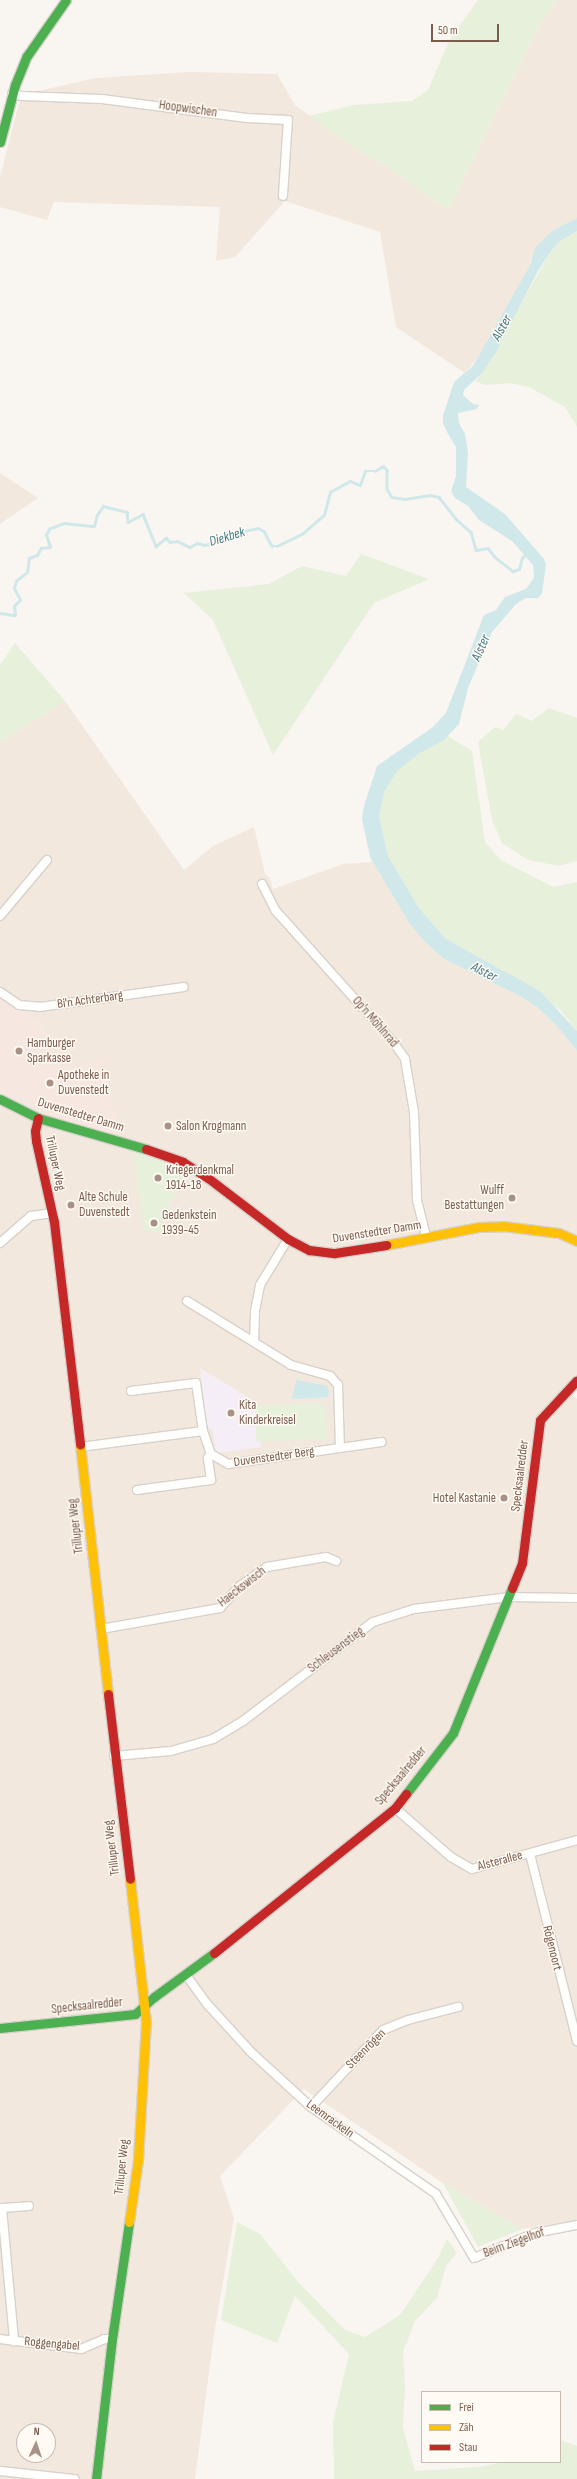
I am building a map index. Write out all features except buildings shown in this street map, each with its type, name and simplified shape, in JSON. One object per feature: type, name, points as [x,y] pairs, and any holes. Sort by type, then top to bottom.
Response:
[{"type":"street","points":[[0,142],[14,89],[27,56],[37,38],[66,0]]},
{"type":"street","name":"Hoopwischen","points":[[14,89],[247,118],[288,120],[283,196]]},
{"type":"street","points":[[0,916],[47,860]]},
{"type":"street","name":"Op'n Möhlnrad","points":[[262,884],[276,911],[394,1043],[404,1059],[414,1112],[417,1200],[426,1238]]},
{"type":"street","name":"Bi'n Achterbarg","points":[[0,992],[20,1005],[40,1007],[184,987]]},
{"type":"street","name":"Duvenstedter Damm","points":[[0,1099],[38,1118],[132,1144],[183,1162],[208,1178],[288,1239],[309,1250],[335,1253],[426,1238],[479,1227],[503,1226],[559,1233],[577,1241]]},
{"type":"street","name":"Trilluper Weg","points":[[38,1118],[35,1131],[36,1142],[52,1213],[146,2022],[138,2160],[112,2339],[96,2479]]},
{"type":"street","points":[[0,1243],[31,1216],[52,1213]]},
{"type":"street","points":[[254,1342],[255,1311],[260,1285],[288,1239]]},
{"type":"street","points":[[187,1301],[292,1365],[330,1376],[338,1385],[340,1448]]},
{"type":"street","name":"Specksaalredder","points":[[0,2028],[135,2014],[144,2008],[154,1997],[186,1975],[395,1808],[453,1733],[522,1563],[527,1538],[540,1420],[558,1398],[577,1380]]},
{"type":"street","points":[[131,1391],[196,1383],[203,1431],[211,1454],[208,1458],[211,1480],[137,1490]]},
{"type":"street","points":[[80,1447],[203,1431]]},
{"type":"street","name":"Duvenstedter Berg","points":[[211,1454],[228,1464],[382,1442]]},
{"type":"street","name":"Haeckswisch","points":[[101,1629],[220,1608],[240,1586],[267,1566],[326,1557],[336,1561]]},
{"type":"street","name":"Schleusenstieg","points":[[114,1756],[171,1751],[212,1740],[242,1721],[373,1622],[414,1609],[509,1597],[577,1598]]},
{"type":"street","name":"Alsterallee","points":[[395,1808],[451,1857],[472,1869],[577,1840]]},
{"type":"street","name":"Rögenoort","points":[[530,1854],[577,2041]]},
{"type":"street","name":"Leemrackeln","points":[[186,1975],[208,2005],[252,2053],[311,2107],[436,2194],[474,2258]]},
{"type":"street","name":"Steenrögen","points":[[311,2107],[383,2030],[408,2020],[458,2007]]},
{"type":"street","name":"Roggengabel","points":[[14,2341],[1,2208],[29,2206]]},
{"type":"street","name":"Beim Ziegelhof","points":[[474,2258],[535,2234],[577,2225]]},
{"type":"street","name":"Roggengabel","points":[[0,2339],[81,2349],[104,2339],[112,2339]]},
{"type":"street","points":[[0,2470],[75,2479]]},
{"type":"shaded area","points":[[557,0],[577,0],[577,218],[531,258],[530,265],[478,357],[465,373],[396,327],[380,232],[285,201],[235,257],[216,261],[220,207],[54,202],[47,220],[0,207],[0,177],[21,95],[96,78],[189,72],[277,74],[295,105],[349,145],[390,169],[448,211],[540,24]]},
{"type":"shaded area","points":[[0,473],[38,498],[0,524]]},
{"type":"shaded area","points":[[65,701],[184,870],[213,846],[254,827],[265,874],[270,878],[273,889],[343,864],[373,862],[409,923],[425,942],[444,959],[520,996],[537,1007],[556,1025],[577,1051],[577,1390],[572,1394],[577,1399],[577,2220],[522,2229],[443,2183],[304,2089],[220,2176],[234,2218],[214,2334],[195,2479],[0,2479],[0,1113],[60,1065],[40,1024],[0,996],[0,742]]},
{"type":"shaded area","points":[[0,996],[40,1024],[60,1065],[102,1060],[117,1121],[112,1144],[1,1111],[0,1113]]},
{"type":"shaded area","name":"Kita Kinderkreisel","points":[[200,1368],[254,1401],[261,1447],[216,1453],[213,1431],[207,1426]]},
{"type":"green space","points":[[478,0],[557,0],[540,24],[448,211],[390,169],[349,145],[309,116],[354,105],[412,101],[428,90],[449,41]]},
{"type":"green space","points":[[577,231],[577,427],[565,407],[529,387],[510,383],[485,385],[475,381],[482,373],[551,251],[560,241]]},
{"type":"green space","points":[[361,554],[429,579],[374,603],[273,755],[213,620],[184,593],[269,584],[302,566],[346,576]]},
{"type":"green space","points":[[15,643],[65,701],[0,742],[0,665]]},
{"type":"green space","points":[[549,708],[577,718],[577,861],[559,866],[528,860],[502,843],[492,820],[478,742],[495,727],[503,730],[516,714],[532,721]]},
{"type":"green space","points":[[448,736],[472,751],[485,842],[501,860],[553,887],[577,882],[577,1031],[560,1010],[446,939],[419,908],[388,856],[379,816],[384,792],[397,771],[420,753]]},
{"type":"green space","points":[[133,1152],[166,1162],[183,1171],[161,1232],[144,1231]]},
{"type":"green space","points":[[325,1403],[326,1439],[256,1441],[255,1405]]},
{"type":"green space","points":[[443,2183],[522,2229],[478,2247]]},
{"type":"green space","points":[[237,2222],[260,2234],[299,2283],[345,2330],[365,2337],[400,2315],[438,2258],[447,2239],[457,2253],[446,2266],[437,2298],[415,2321],[403,2352],[405,2386],[403,2428],[415,2471],[478,2467],[499,2463],[561,2463],[561,2440],[577,2446],[577,2479],[334,2479],[333,2422],[349,2354],[295,2296],[277,2343],[221,2320]]},
{"type":"water","name":"Alster","points":[[577,218],[577,231],[560,241],[551,251],[538,271],[496,352],[482,373],[464,390],[463,395],[473,404],[479,405],[477,409],[458,413],[459,423],[465,434],[468,453],[466,487],[505,514],[544,559],[546,565],[542,593],[538,598],[526,598],[516,604],[492,632],[468,688],[459,724],[444,740],[420,753],[397,771],[384,792],[379,816],[388,856],[419,908],[446,939],[540,991],[577,1031],[577,1051],[556,1025],[537,1007],[520,996],[444,959],[425,942],[409,923],[370,857],[362,819],[364,806],[377,766],[433,727],[446,713],[484,615],[496,610],[505,597],[526,589],[534,578],[533,565],[512,541],[479,520],[468,506],[455,498],[451,491],[456,476],[456,447],[443,423],[443,416],[454,382],[472,367],[530,265],[535,248],[552,231]]},
{"type":"water","points":[[296,1380],[328,1386],[329,1397],[292,1399]]},
{"type":"waterway","name":"Diekbek","points":[[0,613],[15,615],[14,606],[20,600],[14,588],[16,581],[27,572],[29,558],[37,555],[41,548],[50,547],[46,535],[49,529],[64,523],[94,526],[97,515],[103,506],[127,512],[128,522],[143,514],[156,546],[166,538],[170,542],[177,541],[190,547],[197,543],[205,545],[232,539],[244,531],[258,528],[264,531],[272,546],[277,546],[302,534],[324,515],[330,492],[350,481],[360,485],[365,471],[375,471],[383,466],[387,470],[387,489],[392,497],[405,499],[430,495],[439,497],[457,520],[471,532],[476,550],[488,548],[495,557],[513,571],[519,569],[522,558],[526,554]]},
{"type":"traffic: fast","points":[[0,142],[15,85],[27,56],[66,0]]},
{"type":"traffic: fast","points":[[0,1099],[38,1118],[146,1149]]},
{"type":"traffic: fast","points":[[406,1794],[453,1733],[512,1588]]},
{"type":"traffic: fast","points":[[0,2028],[135,2014],[154,1997],[214,1953]]},
{"type":"traffic: fast","points":[[96,2479],[112,2339],[129,2222]]},
{"type":"traffic: slow","points":[[386,1245],[479,1227],[503,1226],[559,1233],[577,1241]]},
{"type":"traffic: slow","points":[[80,1444],[108,1694]]},
{"type":"traffic: slow","points":[[129,2222],[138,2160],[146,2022],[130,1879]]},
{"type":"traffic: jam","points":[[38,1118],[35,1131],[36,1141],[54,1222],[80,1444]]},
{"type":"traffic: jam","points":[[146,1149],[183,1162],[208,1178],[288,1239],[309,1250],[335,1253],[386,1245]]},
{"type":"traffic: jam","points":[[512,1588],[522,1563],[540,1420],[577,1380]]},
{"type":"traffic: jam","points":[[108,1694],[130,1879]]},
{"type":"traffic: jam","points":[[214,1953],[395,1808],[406,1794]]},
{"type":"place","name":"Hamburger Sparkasse","points":[[19,1051]]},
{"type":"place","name":"Apotheke in Duvenstedt","points":[[50,1083]]},
{"type":"place","name":"Salon Krogmann","points":[[168,1126]]},
{"type":"place","name":"Kriegerdenkmal 1914-18","points":[[158,1178]]},
{"type":"place","name":"Wulff Bestattungen","points":[[512,1198]]},
{"type":"place","name":"Alte Schule Duvenstedt","points":[[71,1205]]},
{"type":"place","name":"Gedenkstein 1939-45","points":[[154,1223]]},
{"type":"place","name":"Kita Kinderkreisel","points":[[231,1413]]},
{"type":"place","name":"Hotel Kastanie","points":[[504,1498]]}]
